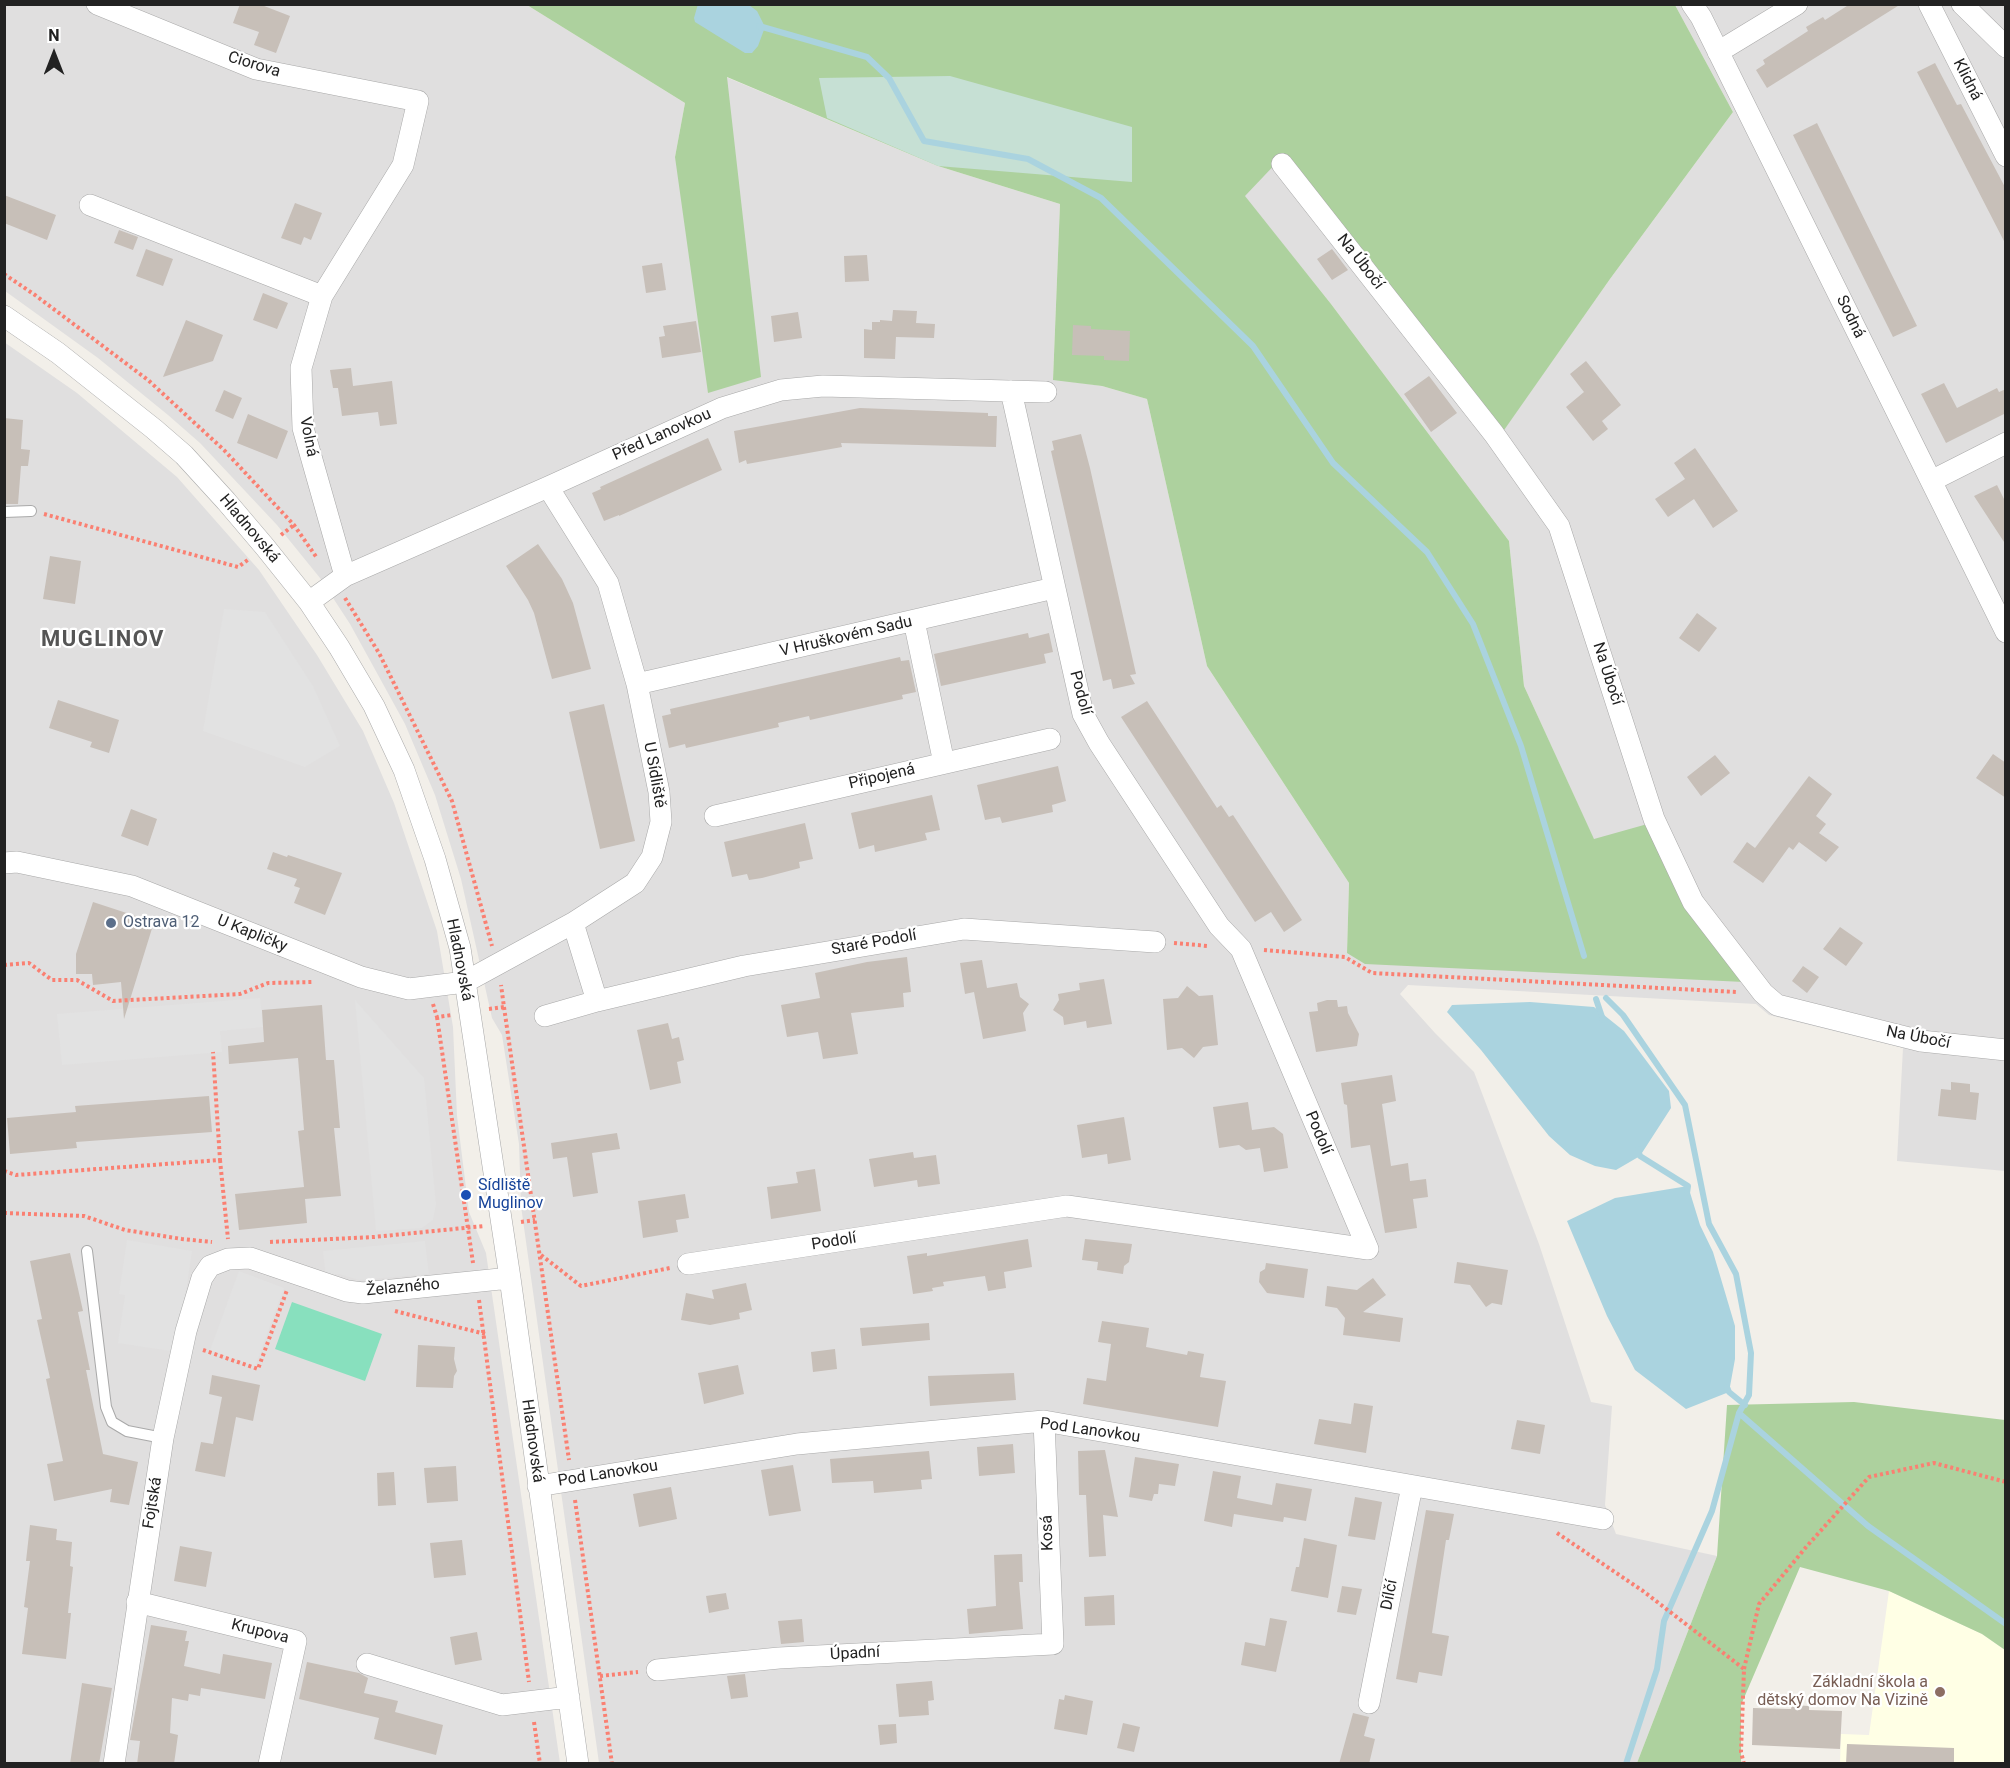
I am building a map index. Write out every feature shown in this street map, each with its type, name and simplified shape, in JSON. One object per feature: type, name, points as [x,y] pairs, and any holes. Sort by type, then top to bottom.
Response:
[{"type":"street","name":"Ciorova","points":[[97,4],[256,69],[418,100]]},
{"type":"street","name":"Sodná","points":[[1692,4],[1701,17],[2006,632]]},
{"type":"street","points":[[1718,52],[1797,4]]},
{"type":"street","name":"Klidná","points":[[1929,4],[2006,156]]},
{"type":"street","points":[[1962,4],[2006,47]]},
{"type":"street","name":"Volná","points":[[345,576],[303,428],[301,368],[322,296],[403,165],[418,100]]},
{"type":"street","name":"Na Úbočí","points":[[1282,164],[1494,434],[1559,526],[1654,819],[1693,902],[1763,993],[1777,1005],[1921,1041],[2006,1050]]},
{"type":"street","points":[[90,205],[322,296]]},
{"type":"street","name":"Hladnovská","points":[[4,316],[58,353],[169,442],[226,501],[309,602],[339,647],[374,706],[404,770],[435,859],[460,948],[510,1278],[578,1764]]},
{"type":"street","name":"Před Lanovkou","points":[[309,602],[345,576],[722,408],[781,390],[823,386],[1046,392]]},
{"type":"street","name":"Podolí","points":[[688,1264],[1067,1206],[1368,1249],[1241,949],[1220,926],[1099,743],[1083,714],[1011,391]]},
{"type":"street","points":[[1931,481],[2006,443]]},
{"type":"street","name":"U Sídliště","points":[[465,982],[573,923],[635,883],[652,857],[661,822],[659,792],[637,684],[608,584],[548,487]]},
{"type":"street","name":"V Hruškovém Sadu","points":[[637,684],[1054,588]]},
{"type":"street","points":[[914,621],[945,763]]},
{"type":"street","name":"Připojená","points":[[715,816],[1050,739]]},
{"type":"street","name":"U Kapličky","points":[[4,863],[17,861],[132,886],[361,978],[409,989],[465,982]]},
{"type":"street","points":[[573,923],[597,1001]]},
{"type":"street","name":"Staré Podolí","points":[[545,1016],[597,1001],[744,966],[964,929],[1155,942]]},
{"type":"street","name":"Želazného","points":[[225,1248],[346,1291],[363,1293],[510,1278]]},
{"type":"street","name":"Fojtská","points":[[114,1764],[163,1438],[190,1339],[202,1278],[225,1248]]},
{"type":"street","name":"Pod Lanovkou","points":[[538,1486],[797,1444],[1044,1421],[1603,1519]]},
{"type":"street","name":"Kosá","points":[[1044,1421],[1053,1644]]},
{"type":"street","name":"Dílčí","points":[[1369,1703],[1412,1486]]},
{"type":"street","name":"Krupova","points":[[137,1602],[296,1641],[269,1764]]},
{"type":"street","name":"Úpadní","points":[[657,1670],[779,1658],[1053,1644]]},
{"type":"street","points":[[367,1664],[502,1705],[569,1697]]},
{"type":"lane","points":[[4,512],[31,511]]},
{"type":"lane","points":[[87,1251],[106,1407],[112,1422],[127,1431],[163,1438]]},
{"type":"path","points":[[31,511],[238,567],[294,525]]},
{"type":"path","points":[[1155,942],[1345,957],[1372,973],[1763,993]]},
{"type":"path","points":[[4,965],[29,963],[52,980],[77,980],[113,1001],[240,994],[268,983],[316,982]]},
{"type":"path","points":[[504,1007],[612,1764]]},
{"type":"path","points":[[436,1017],[485,1334],[540,1764]]},
{"type":"path","points":[[4,1214],[84,1216],[125,1230],[225,1248],[213,1052]]},
{"type":"path","points":[[4,1171],[16,1175],[220,1160]]},
{"type":"path","points":[[262,1242],[374,1237],[468,1228]]},
{"type":"path","points":[[540,1254],[581,1286],[688,1264]]},
{"type":"path","points":[[190,1339],[258,1369],[290,1282]]},
{"type":"path","points":[[389,1310],[485,1334]]},
{"type":"path","points":[[1744,1764],[1741,1752],[1744,1669],[1759,1604],[1806,1545],[1869,1477],[1934,1463],[2006,1482]]},
{"type":"path","points":[[1554,1531],[1657,1602],[1744,1669]]},
{"type":"path","points":[[600,1676],[657,1670]]},
{"type":"shaded area","points":[[5,5],[527,5],[685,103],[675,157],[732,135],[726,77],[938,166],[1060,204],[1053,379],[1102,386],[1147,399],[1207,666],[1349,883],[1347,953],[1594,840],[1524,686],[1509,541],[1331,304],[1244,196],[1282,156],[1502,432],[1610,279],[1733,112],[1675,5],[2005,5],[2005,1171],[1897,1161],[1903,1048],[1769,1015],[1756,1004],[1408,985],[1400,994],[1474,1072],[1539,1244],[1591,1402],[1612,1406],[1605,1505],[1616,1534],[1717,1556],[1637,1763],[599,1763],[521,1206],[519,1144],[502,1035],[492,1018],[461,879],[435,795],[405,724],[350,624],[320,578],[277,525],[200,443],[168,415],[98,358],[5,291]]},
{"type":"shaded area","points":[[950,76],[1132,127],[1132,182],[938,166],[827,118],[819,78]]},
{"type":"shaded area","points":[[4,342],[77,393],[177,477],[259,570],[317,655],[363,731],[394,803],[437,931],[453,1027],[457,1116],[469,1212],[486,1253],[560,1763],[5,1763]]},
{"type":"shaded area","points":[[224,609],[265,612],[313,686],[340,746],[305,767],[203,731]]},
{"type":"shaded area","points":[[260,998],[263,1027],[220,1031],[222,1052],[62,1065],[57,1014]]},
{"type":"shaded area","points":[[355,1000],[424,1078],[436,1205],[433,1220],[422,1228],[376,1231]]},
{"type":"shaded area","points":[[127,1240],[192,1251],[177,1352],[118,1343],[125,1295],[119,1294]]},
{"type":"shaded area","points":[[425,1241],[429,1274],[359,1280],[339,1274],[326,1275],[323,1251]]},
{"type":"shaded area","points":[[239,1271],[284,1288],[255,1367],[210,1350]]},
{"type":"shaded area","name":"Základní škola a dětský domov Na Vizině","points":[[1889,1591],[1982,1634],[2005,1650],[2005,1763],[1840,1764],[1841,1734],[1869,1735]]},
{"type":"green space","points":[[527,5],[1675,5],[1733,112],[1610,279],[1502,433],[1282,157],[1245,196],[1331,304],[1509,541],[1524,686],[1594,839],[1651,823],[1744,982],[1365,964],[1347,953],[1349,883],[1207,666],[1147,399],[1102,386],[1053,380],[1060,204],[938,166],[727,77],[761,377],[708,393],[675,157],[685,103]]},
{"type":"green space","points":[[292,1302],[382,1334],[365,1381],[275,1349]]},
{"type":"green space","points":[[1854,1402],[2005,1420],[2005,1650],[1982,1634],[1889,1591],[1800,1567],[1741,1705],[1741,1763],[1637,1763],[1717,1556],[1727,1405]]},
{"type":"water","points":[[698,4],[749,5],[757,11],[765,27],[758,46],[752,53],[745,53],[695,22]]},
{"type":"water","points":[[1530,1002],[1594,1007],[1624,1031],[1669,1091],[1671,1108],[1640,1156],[1616,1170],[1595,1166],[1570,1155],[1549,1136],[1481,1050],[1447,1012],[1452,1005]]},
{"type":"water","points":[[1688,1186],[1700,1225],[1713,1252],[1735,1326],[1735,1359],[1729,1392],[1686,1409],[1635,1370],[1607,1316],[1567,1221],[1615,1198]]},
{"type":"building","points":[[240,4],[259,4],[290,16],[276,53],[254,45],[259,32],[233,23]]},
{"type":"building","points":[[1850,4],[1901,4],[1767,88],[1756,70],[1765,64],[1763,60],[1808,31],[1806,27],[1823,17],[1825,20]]},
{"type":"building","points":[[1935,63],[1957,105],[1961,104],[2006,189],[2006,245],[1917,72]]},
{"type":"building","points":[[1817,123],[1917,326],[1893,337],[1793,135]]},
{"type":"building","points":[[4,195],[56,215],[47,240],[4,223]]},
{"type":"building","points":[[295,203],[322,213],[311,240],[304,237],[301,245],[281,238]]},
{"type":"building","points":[[119,230],[138,237],[133,250],[114,243]]},
{"type":"building","points":[[146,249],[173,259],[163,286],[136,276]]},
{"type":"building","points":[[1332,249],[1348,270],[1332,280],[1317,259]]},
{"type":"building","points":[[867,255],[869,281],[845,282],[844,256]]},
{"type":"building","points":[[662,263],[666,290],[646,293],[642,266]]},
{"type":"building","points":[[263,293],[288,303],[277,329],[253,320]]},
{"type":"building","points":[[893,310],[917,311],[916,323],[935,324],[934,338],[896,337],[895,359],[864,358],[864,329],[872,330],[872,322],[892,321]]},
{"type":"building","points":[[798,312],[802,338],[774,342],[771,316]]},
{"type":"building","points":[[186,320],[223,335],[213,361],[163,377]]},
{"type":"building","points":[[696,321],[701,352],[662,358],[659,337],[665,336],[663,326]]},
{"type":"building","points":[[1073,325],[1091,326],[1091,329],[1130,331],[1129,361],[1104,360],[1104,356],[1072,355]]},
{"type":"building","points":[[1586,361],[1621,405],[1602,421],[1608,429],[1593,441],[1566,407],[1584,392],[1570,374]]},
{"type":"building","points":[[351,368],[353,386],[392,381],[397,424],[380,426],[378,412],[342,416],[338,388],[333,388],[330,370]]},
{"type":"building","points":[[1429,376],[1457,413],[1431,432],[1404,394]]},
{"type":"building","points":[[1944,383],[1957,408],[1997,388],[1999,392],[2006,389],[2006,413],[1946,443],[1921,394]]},
{"type":"building","points":[[224,390],[242,398],[233,419],[215,411]]},
{"type":"building","points":[[860,408],[988,413],[988,416],[997,416],[996,447],[841,443],[842,447],[747,464],[746,460],[739,463],[734,431]]},
{"type":"building","points":[[248,414],[288,431],[277,459],[237,443]]},
{"type":"building","points":[[4,418],[23,420],[21,449],[30,450],[28,466],[21,466],[18,504],[4,504]]},
{"type":"building","points":[[1081,434],[1136,674],[1130,675],[1135,684],[1113,689],[1111,679],[1103,681],[1051,451],[1054,450],[1052,441]]},
{"type":"building","points":[[708,438],[722,470],[604,521],[592,493],[601,489],[600,487]]},
{"type":"building","points":[[1695,448],[1738,511],[1713,528],[1694,499],[1668,517],[1655,499],[1685,479],[1674,463]]},
{"type":"building","points":[[1997,485],[2006,503],[2006,545],[1974,496]]},
{"type":"building","points":[[538,544],[562,579],[573,603],[591,669],[552,679],[534,613],[506,566]]},
{"type":"building","points":[[50,556],[81,561],[75,604],[43,599]]},
{"type":"building","points":[[1697,613],[1717,628],[1699,652],[1679,638]]},
{"type":"building","points":[[1028,633],[1029,638],[1049,633],[1053,652],[1044,654],[1046,663],[941,686],[934,654]]},
{"type":"building","points":[[900,657],[901,661],[909,660],[916,692],[902,695],[903,699],[810,720],[809,716],[778,723],[779,727],[686,748],[685,744],[669,748],[662,716],[671,714],[670,709]]},
{"type":"building","points":[[58,700],[119,720],[109,753],[90,747],[92,742],[49,728]]},
{"type":"building","points":[[1147,701],[1217,808],[1221,805],[1229,817],[1233,815],[1302,920],[1284,932],[1271,912],[1255,922],[1121,717]]},
{"type":"building","points":[[604,704],[635,841],[600,849],[569,712]]},
{"type":"building","points":[[1993,754],[2006,763],[2006,798],[1976,778]]},
{"type":"building","points":[[1715,755],[1730,773],[1701,796],[1687,777]]},
{"type":"building","points":[[1058,766],[1066,801],[1052,805],[1053,812],[1002,823],[1000,817],[985,820],[977,785]]},
{"type":"building","points":[[1809,776],[1832,794],[1816,816],[1826,824],[1819,833],[1839,847],[1826,862],[1799,842],[1793,850],[1789,847],[1763,883],[1733,862],[1747,842],[1755,848]]},
{"type":"building","points":[[932,795],[940,830],[925,833],[927,840],[875,852],[874,845],[859,849],[851,813]]},
{"type":"building","points":[[131,809],[157,819],[148,846],[121,836]]},
{"type":"building","points":[[805,823],[813,859],[799,862],[800,868],[762,878],[749,880],[747,874],[732,877],[724,842]]},
{"type":"building","points":[[273,852],[342,873],[325,915],[294,903],[300,888],[294,886],[297,879],[267,869]]},
{"type":"building","points":[[93,902],[154,922],[124,1019],[121,982],[93,985],[92,974],[76,974],[76,954]]},
{"type":"building","points":[[1840,927],[1863,943],[1846,966],[1823,949]]},
{"type":"building","points":[[907,957],[911,992],[903,993],[904,1007],[851,1013],[858,1054],[823,1059],[818,1032],[787,1037],[781,1005],[820,998],[815,973],[867,962]]},
{"type":"building","points":[[982,960],[987,988],[1017,983],[1020,997],[1029,1004],[1023,1013],[1026,1031],[983,1039],[974,992],[965,994],[960,963]]},
{"type":"building","points":[[1803,966],[1819,977],[1807,993],[1792,981]]},
{"type":"building","points":[[1104,979],[1112,1024],[1087,1028],[1086,1021],[1064,1025],[1063,1017],[1053,1010],[1059,1000],[1058,994],[1080,990],[1079,983]]},
{"type":"building","points":[[1187,986],[1199,996],[1213,995],[1218,1045],[1203,1047],[1194,1058],[1182,1048],[1167,1050],[1163,999],[1178,998]]},
{"type":"building","points":[[1337,1000],[1338,1007],[1347,1006],[1348,1013],[1359,1034],[1357,1046],[1316,1052],[1309,1012],[1318,1011],[1317,1003]]},
{"type":"building","points":[[322,1005],[326,1060],[334,1060],[340,1128],[334,1128],[341,1196],[305,1199],[307,1223],[239,1230],[235,1194],[304,1187],[298,1131],[304,1130],[298,1058],[229,1064],[228,1046],[264,1042],[262,1010]]},
{"type":"building","points":[[668,1023],[672,1039],[679,1037],[684,1060],[677,1062],[681,1083],[650,1090],[637,1030]]},
{"type":"building","points":[[1392,1075],[1396,1101],[1382,1104],[1391,1166],[1408,1163],[1410,1181],[1426,1179],[1428,1197],[1413,1199],[1417,1228],[1385,1233],[1370,1145],[1351,1148],[1347,1105],[1344,1104],[1341,1083]]},
{"type":"building","points":[[1951,1082],[1970,1084],[1970,1092],[1979,1093],[1976,1120],[1938,1116],[1941,1089],[1951,1090]]},
{"type":"building","points":[[209,1096],[212,1132],[76,1142],[77,1148],[10,1154],[7,1118],[76,1112],[75,1106]]},
{"type":"building","points":[[1248,1102],[1252,1130],[1274,1127],[1283,1134],[1288,1168],[1264,1172],[1260,1148],[1246,1150],[1239,1145],[1219,1148],[1213,1107]]},
{"type":"building","points":[[1124,1117],[1131,1160],[1108,1164],[1107,1154],[1082,1158],[1077,1125]]},
{"type":"building","points":[[617,1133],[620,1149],[592,1153],[598,1193],[573,1197],[567,1157],[553,1159],[551,1143]]},
{"type":"building","points":[[913,1152],[914,1158],[936,1155],[940,1184],[918,1187],[917,1180],[874,1187],[869,1159]]},
{"type":"building","points":[[815,1169],[821,1211],[771,1219],[767,1187],[798,1183],[796,1172]]},
{"type":"building","points":[[685,1194],[689,1218],[676,1220],[678,1232],[643,1238],[638,1201]]},
{"type":"building","points":[[1028,1239],[1032,1267],[1004,1272],[1006,1288],[988,1291],[985,1276],[943,1282],[944,1286],[932,1288],[933,1291],[913,1294],[907,1256],[927,1253],[927,1256]]},
{"type":"building","points":[[1085,1239],[1132,1244],[1129,1262],[1124,1266],[1123,1274],[1097,1270],[1098,1262],[1082,1260]]},
{"type":"building","points":[[70,1253],[83,1311],[78,1312],[90,1370],[86,1370],[103,1454],[138,1462],[129,1505],[110,1502],[112,1489],[54,1501],[47,1464],[63,1461],[46,1379],[50,1378],[37,1320],[42,1319],[30,1261]]},
{"type":"building","points":[[1457,1262],[1508,1270],[1502,1305],[1492,1303],[1486,1307],[1470,1285],[1454,1283]]},
{"type":"building","points":[[1266,1263],[1308,1269],[1304,1298],[1267,1293],[1259,1282],[1260,1272],[1265,1269]]},
{"type":"building","points":[[1373,1278],[1386,1295],[1363,1312],[1403,1318],[1400,1342],[1343,1335],[1345,1318],[1337,1308],[1325,1306],[1327,1286],[1357,1290]]},
{"type":"building","points":[[746,1283],[752,1310],[739,1313],[740,1319],[710,1325],[681,1320],[686,1293],[714,1299],[712,1290]]},
{"type":"building","points":[[1102,1321],[1149,1328],[1146,1347],[1187,1355],[1188,1351],[1204,1354],[1200,1377],[1226,1381],[1218,1427],[1083,1404],[1087,1378],[1106,1381],[1111,1344],[1098,1342]]},
{"type":"building","points":[[929,1323],[930,1340],[862,1346],[860,1328]]},
{"type":"building","points":[[418,1345],[455,1347],[454,1359],[457,1371],[453,1388],[416,1387]]},
{"type":"building","points":[[835,1349],[837,1369],[813,1372],[811,1352]]},
{"type":"building","points":[[738,1365],[744,1394],[704,1404],[698,1373]]},
{"type":"building","points":[[1014,1373],[1016,1400],[930,1406],[928,1376]]},
{"type":"building","points":[[212,1375],[260,1385],[253,1421],[236,1417],[225,1477],[195,1471],[201,1442],[213,1444],[222,1397],[209,1394]]},
{"type":"building","points":[[1354,1403],[1373,1406],[1366,1453],[1314,1444],[1319,1419],[1351,1424]]},
{"type":"building","points":[[1517,1420],[1545,1425],[1540,1454],[1511,1449]]},
{"type":"building","points":[[1013,1444],[1015,1473],[979,1476],[977,1447]]},
{"type":"building","points":[[1105,1450],[1118,1517],[1103,1515],[1106,1556],[1089,1557],[1086,1495],[1079,1495],[1078,1451]]},
{"type":"building","points":[[929,1451],[932,1479],[921,1480],[922,1489],[874,1493],[873,1481],[832,1483],[830,1459]]},
{"type":"building","points":[[1135,1457],[1179,1464],[1175,1486],[1159,1484],[1158,1494],[1154,1494],[1152,1501],[1129,1497]]},
{"type":"building","points":[[793,1465],[801,1511],[769,1516],[761,1470]]},
{"type":"building","points":[[456,1466],[458,1501],[427,1503],[424,1468]]},
{"type":"building","points":[[1213,1471],[1241,1476],[1237,1498],[1272,1505],[1276,1483],[1312,1489],[1306,1521],[1284,1517],[1283,1522],[1234,1514],[1232,1527],[1204,1521]]},
{"type":"building","points":[[394,1472],[396,1505],[378,1506],[377,1473]]},
{"type":"building","points":[[671,1487],[677,1519],[639,1527],[633,1494]]},
{"type":"building","points":[[1355,1497],[1382,1502],[1375,1540],[1348,1536]]},
{"type":"building","points":[[1426,1510],[1454,1514],[1449,1540],[1446,1540],[1432,1633],[1449,1636],[1442,1676],[1419,1672],[1417,1683],[1396,1679]]},
{"type":"building","points":[[30,1525],[57,1529],[56,1540],[72,1542],[70,1566],[73,1567],[68,1613],[71,1613],[66,1659],[22,1654],[28,1608],[24,1607],[30,1561],[26,1561]]},
{"type":"building","points":[[1304,1538],[1337,1545],[1328,1598],[1291,1591],[1296,1567],[1299,1567]]},
{"type":"building","points":[[462,1540],[466,1575],[434,1578],[430,1543]]},
{"type":"building","points":[[180,1546],[212,1552],[206,1587],[174,1581]]},
{"type":"building","points":[[1022,1554],[1023,1582],[1019,1582],[1023,1629],[969,1634],[967,1609],[996,1606],[994,1555]]},
{"type":"building","points":[[1342,1586],[1362,1589],[1356,1615],[1337,1612]]},
{"type":"building","points":[[726,1593],[729,1609],[709,1613],[706,1596]]},
{"type":"building","points":[[1114,1595],[1115,1625],[1085,1626],[1084,1597]]},
{"type":"building","points":[[1270,1618],[1287,1621],[1276,1672],[1241,1665],[1245,1642],[1265,1646]]},
{"type":"building","points":[[802,1619],[804,1642],[781,1644],[778,1621]]},
{"type":"building","points":[[151,1625],[187,1631],[185,1641],[189,1641],[184,1666],[220,1674],[223,1654],[272,1663],[265,1699],[201,1688],[200,1696],[189,1694],[188,1701],[172,1698],[170,1733],[178,1735],[174,1764],[137,1764],[140,1741],[130,1740]]},
{"type":"building","points":[[477,1632],[482,1660],[455,1665],[450,1637]]},
{"type":"building","points":[[307,1662],[359,1673],[368,1678],[364,1693],[398,1701],[395,1712],[443,1725],[436,1755],[374,1739],[379,1718],[299,1699]]},
{"type":"building","points":[[745,1674],[748,1697],[731,1699],[727,1676]]},
{"type":"building","points":[[932,1681],[934,1700],[928,1701],[929,1715],[899,1717],[896,1684]]},
{"type":"building","points":[[82,1683],[112,1688],[99,1764],[70,1764]]},
{"type":"building","points":[[1065,1695],[1093,1701],[1087,1735],[1054,1729],[1059,1699],[1064,1700]]},
{"type":"building","points":[[1792,1705],[1809,1706],[1809,1710],[1842,1711],[1840,1749],[1752,1745],[1753,1708],[1791,1709]]},
{"type":"building","points":[[1353,1713],[1369,1717],[1364,1736],[1375,1739],[1369,1764],[1339,1764]]},
{"type":"building","points":[[1123,1723],[1140,1727],[1134,1752],[1117,1748]]},
{"type":"building","points":[[896,1724],[897,1743],[880,1745],[878,1725]]},
{"type":"building","points":[[1847,1744],[1954,1748],[1954,1764],[1846,1764]]},
{"type":"waterway","points":[[759,26],[867,57],[889,78],[924,141],[1028,159],[1101,198],[1253,346],[1333,463],[1427,552],[1473,624],[1521,746],[1584,956]]},
{"type":"waterway","points":[[1606,998],[1623,1015],[1685,1105],[1709,1224],[1736,1274],[1751,1353],[1749,1395],[1739,1413],[1868,1526],[2006,1624]]},
{"type":"waterway","points":[[1596,999],[1603,1020]]},
{"type":"waterway","points":[[1638,1149],[1640,1156],[1688,1186],[1687,1193]]},
{"type":"waterway","points":[[1727,1387],[1729,1392],[1745,1405]]},
{"type":"waterway","points":[[1626,1764],[1657,1669],[1664,1621],[1712,1511],[1739,1413]]},
{"type":"place","name":"Ostrava 12","points":[[111,923]]},
{"type":"place","name":"Sídliště Muglinov","points":[[466,1195]]},
{"type":"place","name":"Základní škola a dětský domov Na Vizině","points":[[1940,1692]]},
{"type":"district","name":"MUGLINOV","points":[[103,640]]}]
